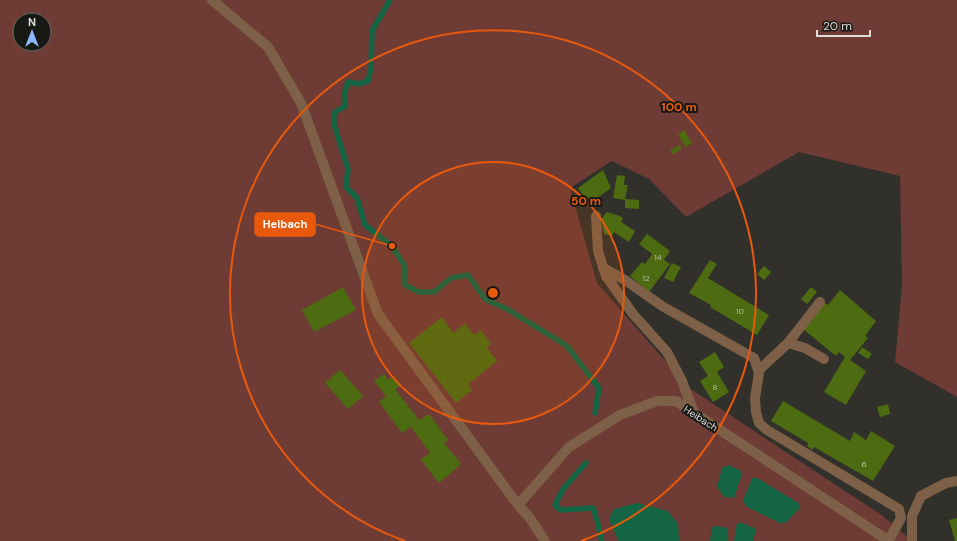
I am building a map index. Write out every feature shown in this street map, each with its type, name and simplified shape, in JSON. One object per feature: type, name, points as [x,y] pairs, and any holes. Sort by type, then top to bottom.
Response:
[{"type":"street","points":[[212,0],[268,47],[301,102],[378,314],[518,504],[530,517],[546,541]]},
{"type":"street","points":[[596,216],[598,251],[606,276],[632,314],[667,352],[682,381],[694,413]]},
{"type":"street","points":[[603,268],[625,280],[662,306],[754,358],[758,371],[755,398],[756,412],[759,423],[767,430],[899,509],[900,518],[889,541]]},
{"type":"street","points":[[758,371],[788,343],[820,302]]},
{"type":"street","points":[[788,343],[805,348],[824,359]]},
{"type":"street","name":"Heibach","points":[[518,504],[569,447],[620,415],[657,401],[676,401],[889,541]]},
{"type":"street","points":[[912,541],[912,516],[921,496],[946,483],[957,481]]},
{"type":"shaded area","points":[[0,0],[957,0],[957,397],[895,362],[902,286],[900,176],[799,152],[686,217],[649,179],[612,161],[570,188],[597,283],[689,388],[883,516],[912,541],[0,541]]},
{"type":"shaded area","points":[[728,465],[741,471],[741,477],[734,498],[724,497],[717,487],[722,468]]},
{"type":"shaded area","points":[[752,478],[757,478],[800,504],[800,508],[785,523],[780,523],[747,507],[743,501]]},
{"type":"shaded area","points":[[637,503],[668,511],[678,524],[679,541],[618,540],[609,519],[614,509]]},
{"type":"shaded area","points":[[737,523],[742,523],[756,529],[753,541],[734,541]]},
{"type":"shaded area","points":[[716,526],[727,528],[727,541],[710,541],[712,527]]},
{"type":"building","points":[[684,130],[692,143],[686,147],[678,135]]},
{"type":"building","points":[[680,145],[682,149],[673,154],[670,150]]},
{"type":"building","points":[[603,170],[611,188],[589,204],[578,188]]},
{"type":"building","points":[[617,175],[625,176],[624,185],[628,185],[625,199],[639,200],[639,209],[625,208],[625,200],[613,198]]},
{"type":"building","points":[[607,212],[623,218],[621,222],[635,231],[629,242],[614,232],[612,236],[604,234],[601,219]]},
{"type":"building","points":[[647,234],[670,251],[664,260],[670,264],[649,292],[630,276],[642,262],[645,264],[652,254],[639,244]]},
{"type":"building","points":[[710,260],[717,264],[708,278],[769,315],[757,335],[710,307],[711,305],[689,293]]},
{"type":"building","points":[[672,263],[681,267],[673,282],[664,278]]},
{"type":"building","points":[[764,266],[771,272],[764,280],[757,274]]},
{"type":"building","points":[[343,287],[356,310],[314,332],[302,310]]},
{"type":"building","points":[[811,287],[817,292],[807,304],[801,299]]},
{"type":"building","points":[[840,290],[876,321],[865,336],[868,338],[850,360],[866,371],[846,405],[824,392],[845,357],[839,352],[836,356],[803,329],[825,303],[828,305]]},
{"type":"building","points":[[442,317],[453,333],[465,323],[474,335],[481,330],[491,344],[487,348],[497,361],[468,384],[472,390],[456,403],[409,343]]},
{"type":"building","points":[[862,347],[872,354],[868,359],[858,353]]},
{"type":"building","points":[[715,352],[724,367],[717,372],[729,392],[713,402],[700,381],[708,376],[699,362]]},
{"type":"building","points":[[340,370],[363,396],[348,409],[325,383]]},
{"type":"building","points":[[384,374],[388,380],[393,376],[401,385],[395,389],[419,420],[429,414],[448,440],[444,443],[461,464],[439,483],[421,460],[430,453],[411,427],[402,433],[379,402],[386,396],[374,381]]},
{"type":"building","points":[[783,401],[850,441],[854,432],[866,440],[871,431],[895,446],[873,481],[814,447],[812,450],[807,446],[808,443],[771,421]]},
{"type":"building","points":[[888,404],[890,414],[880,417],[877,407]]},
{"type":"building","points":[[957,518],[957,541],[955,541],[949,520]]},
{"type":"waterway","name":"Heibach","points":[[390,0],[372,31],[371,68],[368,81],[358,84],[348,82],[345,91],[345,106],[334,113],[334,124],[348,169],[346,187],[357,198],[365,225],[392,246],[404,265],[405,285],[419,292],[434,292],[451,278],[468,275],[485,299],[507,309],[567,346],[599,388],[595,413]]},
{"type":"waterway","name":"Heibach","points":[[586,463],[563,489],[555,505],[560,510],[593,508],[602,541]]},
{"type":"place","name":"Heibach","points":[[392,246]]}]
